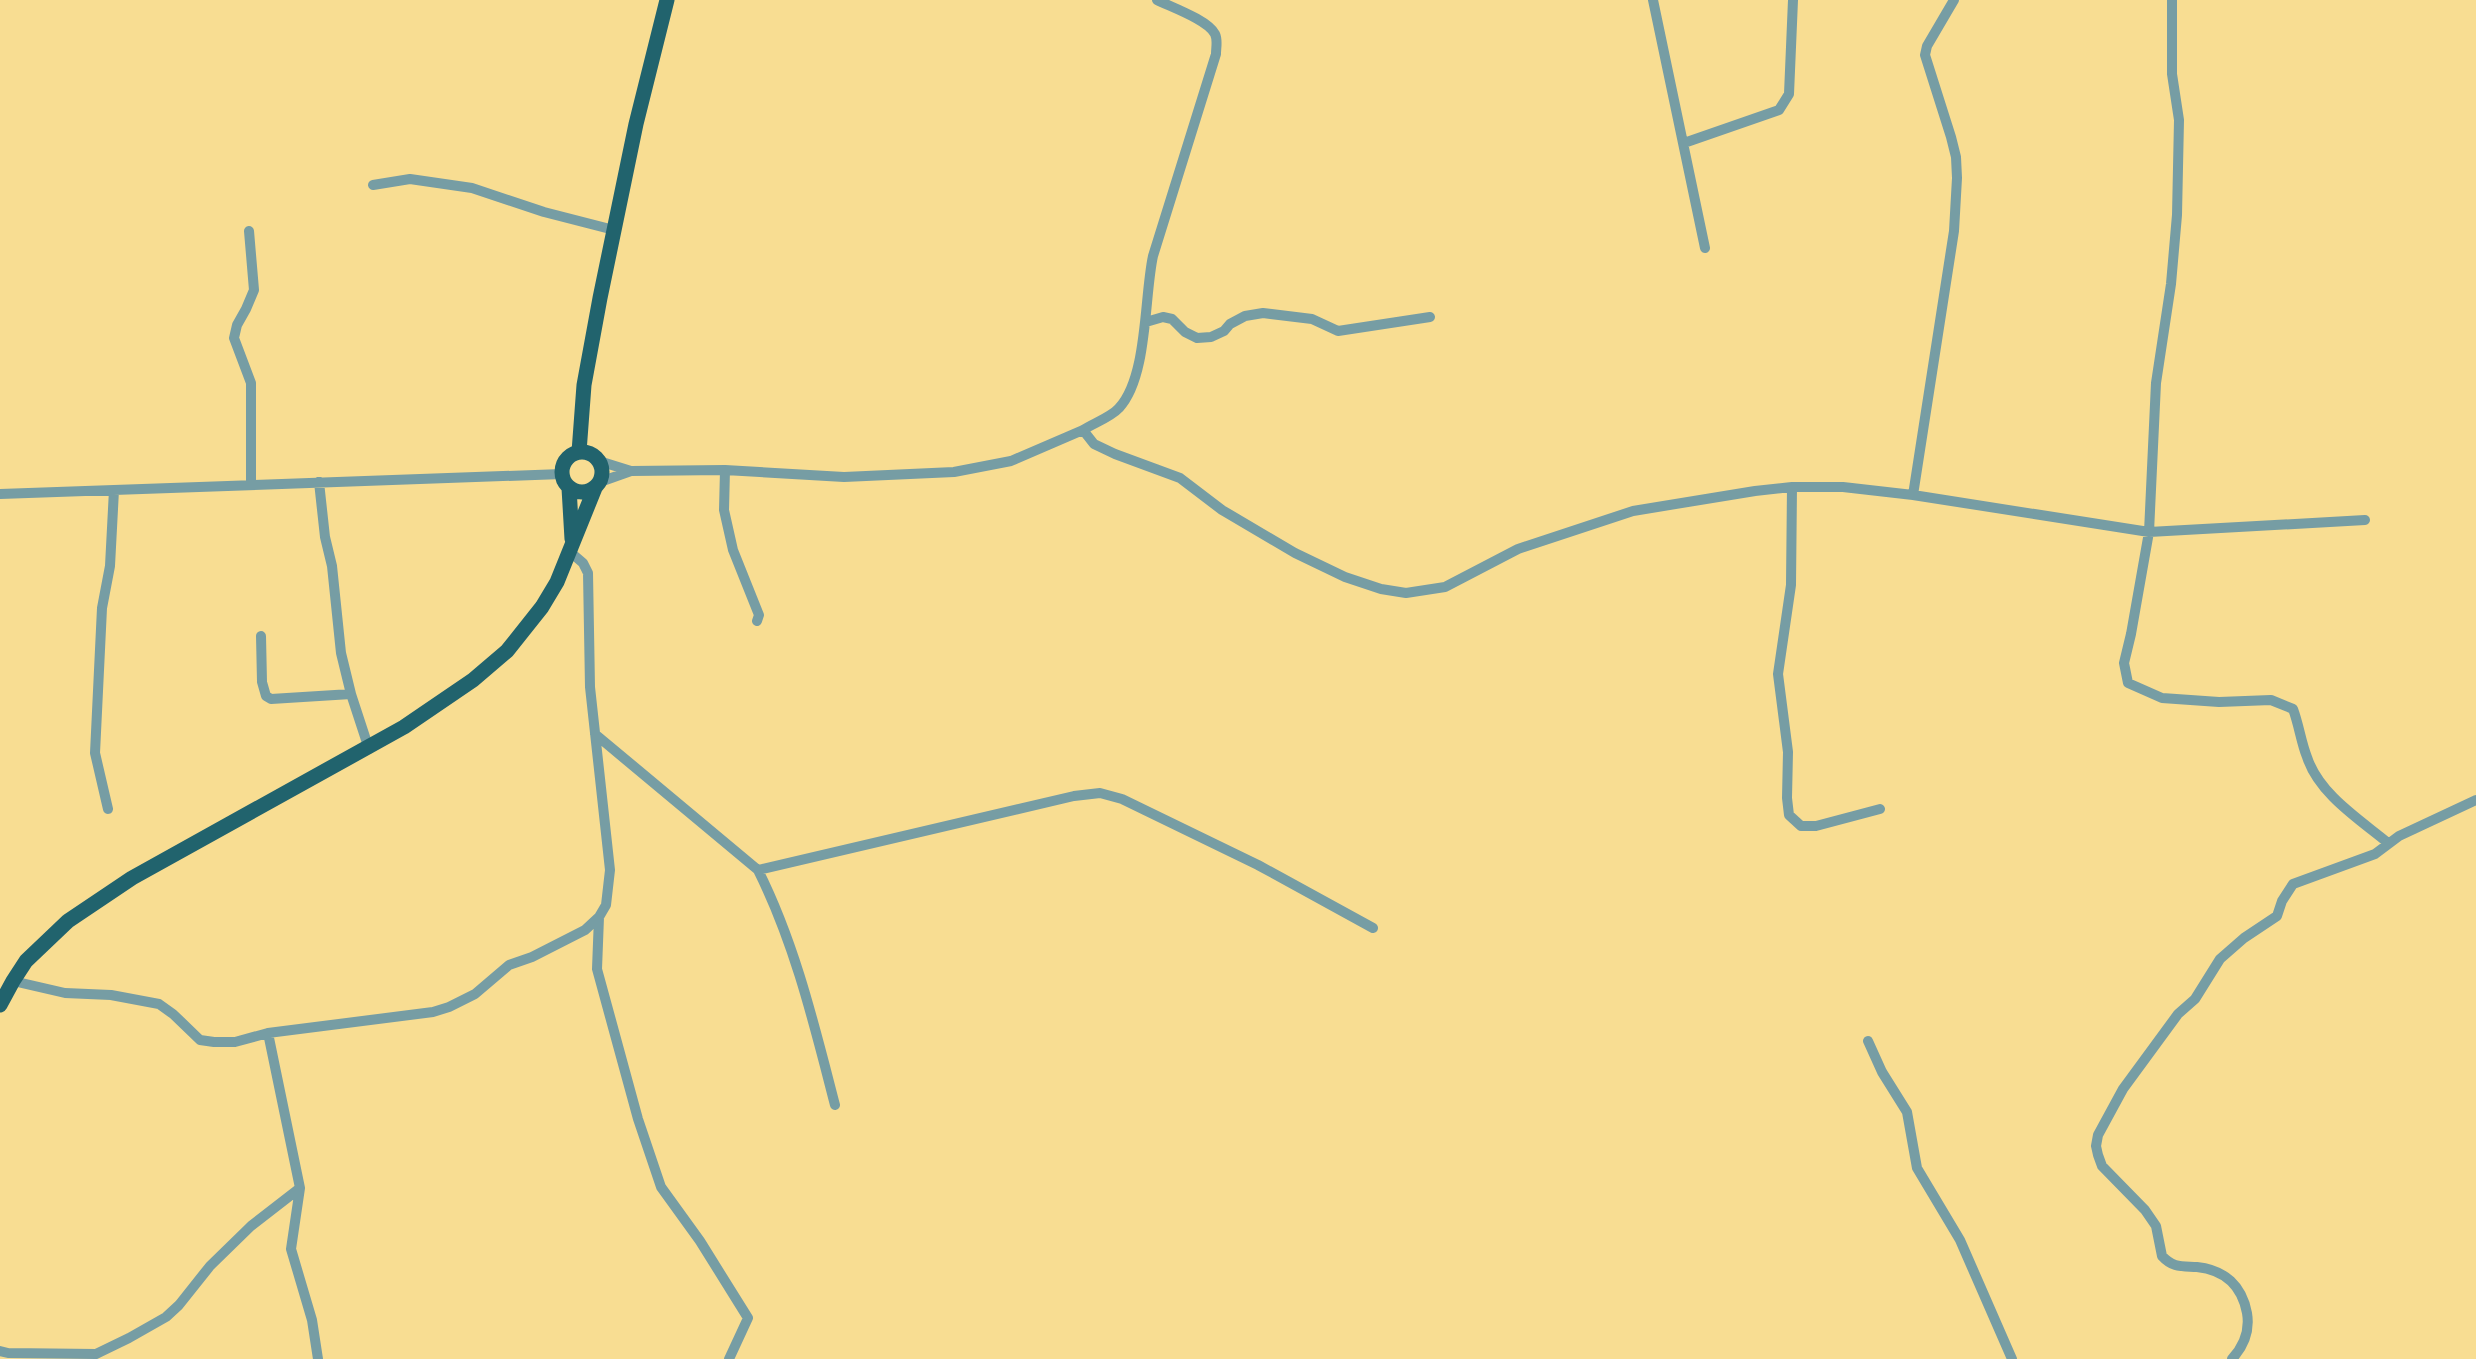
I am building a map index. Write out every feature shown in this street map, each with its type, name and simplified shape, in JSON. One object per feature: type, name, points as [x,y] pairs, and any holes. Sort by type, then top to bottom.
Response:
[{"type":"main road","points":[[579,452],[584,385],[614,230],[667,0]]},
{"type":"main road","points":[[1,1000],[26,961],[68,921],[132,878],[316,775],[369,748],[473,680],[507,651],[542,607],[557,582],[602,472],[599,461],[590,454],[579,452],[568,458],[562,468],[565,481],[570,547]]},
{"type":"main road","points":[[565,481],[579,492],[597,485]]},
{"type":"street","points":[[599,461],[631,471],[724,470],[844,477],[954,472],[1011,461],[1084,430],[1119,408],[1134,382],[1146,322],[1147,281],[1153,256],[1216,54],[1217,41],[1214,33],[1206,24],[1157,0]]},
{"type":"street","points":[[1653,0],[1705,248]]},
{"type":"street","points":[[1684,143],[1779,110],[1789,94],[1793,0]]},
{"type":"street","points":[[1913,495],[1954,230],[1958,178],[1953,144],[1925,55],[1927,46],[1954,0]]},
{"type":"street","points":[[2172,0],[2172,74],[2179,120],[2178,215],[2171,284],[2156,383],[2149,532],[2124,663],[2128,683],[2162,698],[2219,702],[2271,700],[2293,710],[2300,727],[2307,758],[2323,785],[2335,799],[2388,843]]},
{"type":"street","points":[[373,185],[410,178],[472,188],[544,212],[614,230]]},
{"type":"street","points":[[249,231],[254,290],[246,309],[236,325],[234,338],[252,384],[250,485]]},
{"type":"street","points":[[1146,322],[1163,317],[1172,319],[1185,332],[1197,338],[1211,337],[1224,331],[1230,324],[1245,316],[1263,313],[1312,319],[1338,331],[1430,317]]},
{"type":"street","points":[[1084,430],[1094,444],[1115,454],[1180,478],[1222,510],[1295,553],[1345,577],[1381,589],[1406,593],[1445,587],[1518,549],[1633,511],[1755,491],[1792,487],[1843,488],[1913,495],[2149,532],[2365,520]]},
{"type":"street","points":[[724,470],[724,510],[732,550],[759,615],[757,621]]},
{"type":"street","points":[[597,485],[631,471]]},
{"type":"street","points":[[0,494],[319,482],[565,481]]},
{"type":"street","points":[[319,482],[325,537],[334,582],[341,653],[351,694],[369,748]]},
{"type":"street","points":[[1792,487],[1791,586],[1778,674],[1788,752],[1787,798],[1789,815],[1801,826],[1816,826],[1880,809]]},
{"type":"street","points":[[108,809],[95,753],[102,608],[110,566],[114,490]]},
{"type":"street","points":[[12,981],[65,993],[111,994],[159,1004],[173,1014],[200,1040],[235,1042],[268,1033],[433,1012],[450,1007],[475,994],[509,965],[532,957],[585,930],[599,917],[606,905],[610,870],[590,687],[588,573],[583,563],[570,547]]},
{"type":"street","points":[[261,636],[262,682],[266,696],[271,699],[351,694]]},
{"type":"street","points":[[595,734],[758,870],[773,900],[801,976],[835,1105]]},
{"type":"street","points":[[758,870],[1074,796],[1100,793],[1144,809],[1258,864],[1373,928]]},
{"type":"street","points":[[2232,1359],[2239,1352],[2246,1338],[2248,1319],[2242,1294],[2234,1283],[2219,1274],[2200,1268],[2176,1267],[2162,1256],[2156,1226],[2145,1210],[2102,1166],[2096,1146],[2098,1135],[2123,1089],[2178,1014],[2195,999],[2220,959],[2244,938],[2277,916],[2282,901],[2293,884],[2375,854],[2388,843],[2476,800]]},
{"type":"street","points":[[599,917],[597,969],[638,1118],[661,1187],[700,1241],[748,1318],[729,1359]]},
{"type":"street","points":[[268,1033],[300,1188],[291,1248],[312,1320],[318,1359]]},
{"type":"street","points":[[1868,1041],[1882,1072],[1907,1112],[1917,1168],[1960,1240],[2012,1359]]},
{"type":"street","points":[[0,1351],[8,1353],[96,1354],[129,1338],[166,1317],[179,1305],[210,1266],[251,1226],[300,1188]]}]
